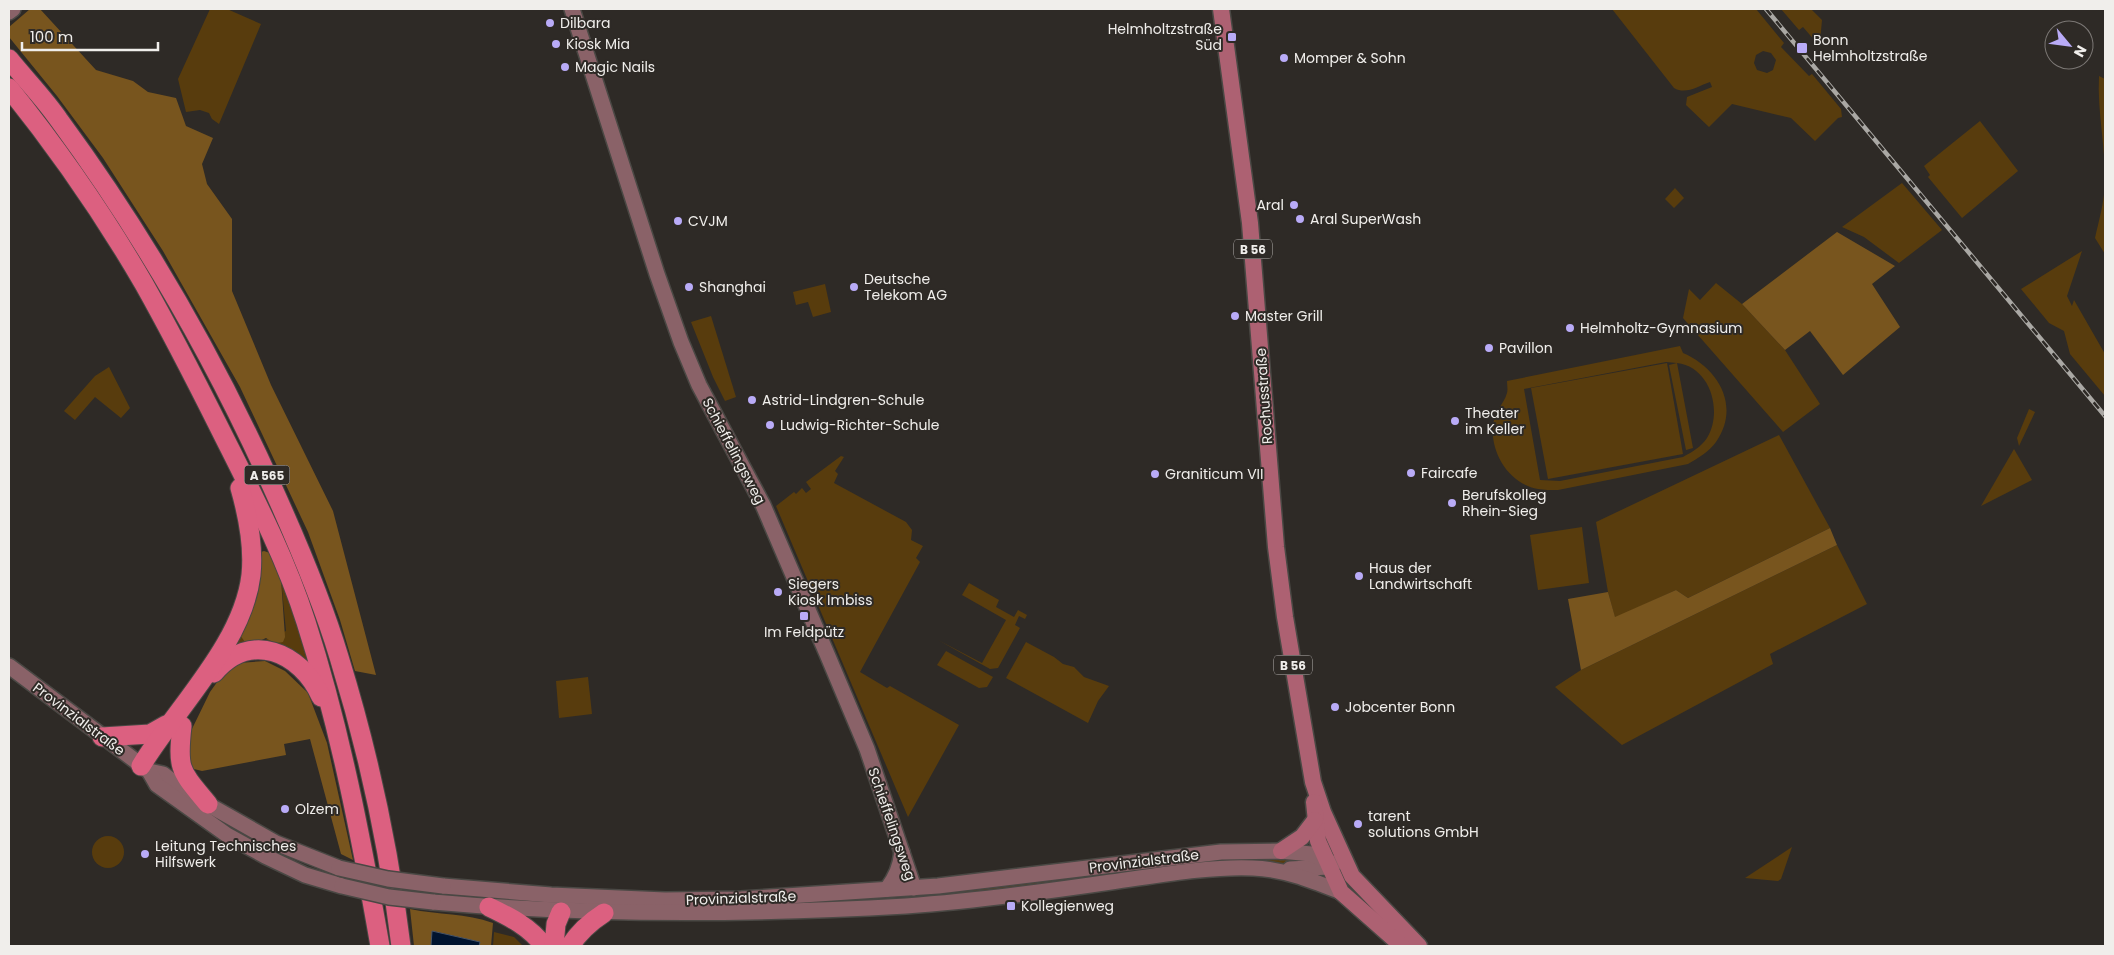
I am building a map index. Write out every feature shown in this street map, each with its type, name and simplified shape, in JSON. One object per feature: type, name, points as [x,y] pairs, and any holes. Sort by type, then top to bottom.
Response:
[{"type":"highway","name":"A 565","points":[[9,58],[58,118],[160,271],[204,348],[248,434],[306,561],[339,656],[365,749],[386,842],[402,946]]},
{"type":"highway","name":"A 565","points":[[9,88],[42,130],[143,282],[228,444],[286,569],[305,620],[337,735],[362,842],[380,946]]},
{"type":"highway","points":[[102,737],[150,734],[176,724],[236,625],[246,600],[251,576],[252,554],[246,509],[228,444]]},
{"type":"highway","points":[[145,768],[176,724],[225,662],[243,653],[258,650],[273,652],[301,666],[315,684],[337,735]]},
{"type":"highway","points":[[176,724],[180,766],[186,778],[208,804]]},
{"type":"highway","points":[[489,907],[512,918],[526,928],[544,946]]},
{"type":"highway","points":[[554,946],[556,924],[561,912]]},
{"type":"highway","points":[[561,912],[566,928],[566,946]]},
{"type":"highway","points":[[570,946],[576,936],[604,913]]},
{"type":"main road","points":[[9,12],[13,9]]},
{"type":"main road","name":"Schieffelingsweg","points":[[572,9],[657,274],[681,342],[699,385],[763,505],[788,562],[866,749],[914,888]]},
{"type":"main road","name":"Rochusstraße","points":[[1221,9],[1250,223],[1276,547],[1285,617],[1313,782],[1318,841],[1341,892]]},
{"type":"main road","name":"Provinzialstraße","points":[[9,666],[145,768],[163,774],[186,792],[276,843],[339,868],[388,879],[443,886],[551,895],[665,900],[741,899],[914,888],[1006,879],[1221,852],[1281,851],[1311,854],[1352,876]]},
{"type":"main road","name":"Provinzialstraße","points":[[145,768],[157,785],[227,835],[305,875],[389,897],[433,902],[561,912],[748,913],[934,904],[1012,896],[1160,875],[1254,868],[1284,872],[1341,892]]},
{"type":"main road","name":"Rochusstraße","points":[[1313,782],[1323,812],[1352,876]]},
{"type":"main road","points":[[1281,851],[1302,837],[1315,820]]},
{"type":"main road","points":[[1284,872],[1293,868],[1328,863],[1336,857],[1338,848]]},
{"type":"main road","points":[[887,889],[895,879],[900,865],[902,850]]},
{"type":"main road","name":"B 56","points":[[1352,876],[1419,946]]},
{"type":"main road","points":[[891,906],[914,888],[934,904]]},
{"type":"main road","name":"B 56","points":[[1341,892],[1402,946]]},
{"type":"main road","points":[[551,895],[561,912],[568,902],[580,896]]},
{"type":"shaded area","points":[[30,9],[40,9],[96,70],[133,81],[148,92],[176,98],[186,126],[213,138],[202,164],[207,184],[232,219],[232,291],[271,385],[333,511],[376,675],[355,671],[340,620],[308,532],[240,387],[163,251],[103,158],[57,96],[9,37],[9,27]]},
{"type":"shaded area","points":[[210,9],[227,9],[261,24],[219,124],[212,119],[209,113],[200,110],[186,112],[178,79]]},
{"type":"shaded area","points":[[1612,9],[1756,9],[1784,43],[1781,47],[1809,76],[1812,74],[1841,109],[1842,117],[1838,118],[1815,141],[1791,118],[1732,104],[1709,127],[1686,105],[1687,97],[1712,87],[1710,82],[1683,91],[1674,88]],"holes":[[[1763,51],[1771,53],[1776,60],[1773,70],[1767,73],[1757,70],[1754,63],[1756,55]]]},
{"type":"shaded area","points":[[1781,9],[1811,9],[1822,20],[1820,42],[1816,42],[1803,27],[1799,30]]},
{"type":"shaded area","points":[[2099,76],[2105,79],[2105,184],[2099,103]]},
{"type":"shaded area","points":[[1980,121],[2018,171],[1962,218],[1928,177],[1930,175],[1924,166]]},
{"type":"shaded area","points":[[1902,183],[1942,230],[1899,263],[1864,237],[1842,227]]},
{"type":"shaded area","points":[[2105,184],[2105,254],[2095,238]]},
{"type":"shaded area","points":[[1675,188],[1684,198],[1674,208],[1665,199]]},
{"type":"shaded area","points":[[1837,232],[1895,266],[1872,284],[1900,327],[1843,375],[1810,331],[1785,350],[1742,304]]},
{"type":"shaded area","points":[[2082,251],[2067,296],[2072,306],[2074,300],[2105,354],[2105,396],[2070,354],[2064,331],[2049,323],[2021,289]]},
{"type":"shaded area","points":[[1716,283],[1742,304],[1785,350],[1820,404],[1783,432],[1683,318],[1689,289],[1700,300]]},
{"type":"shaded area","points":[[825,284],[831,312],[813,317],[808,302],[796,305],[793,292]]},
{"type":"shaded area","points":[[711,316],[736,397],[725,401],[713,377],[691,322]]},
{"type":"shaded area","points":[[1680,346],[1683,353],[1706,368],[1715,378],[1726,402],[1726,415],[1723,428],[1713,446],[1688,464],[1558,490],[1538,489],[1518,481],[1510,474],[1498,456],[1495,446],[1493,425],[1507,393],[1507,381]],"holes":[[[1666,362],[1689,366],[1706,382],[1714,404],[1712,427],[1707,438],[1696,449],[1683,457],[1560,481],[1540,480],[1524,389]]]},
{"type":"shaded area","points":[[1667,363],[1683,454],[1548,479],[1531,388]]},
{"type":"shaded area","points":[[1677,363],[1693,448],[1686,450],[1669,365]]},
{"type":"shaded area","points":[[109,367],[130,408],[121,418],[95,397],[75,420],[64,411],[95,376]]},
{"type":"shaded area","points":[[2029,409],[2035,412],[2019,446],[2017,438]]},
{"type":"shaded area","points":[[1779,435],[1830,528],[1688,598],[1676,590],[1615,618],[1608,592],[1596,522]]},
{"type":"shaded area","points":[[2014,449],[2032,480],[1981,506]]},
{"type":"shaded area","points":[[841,456],[844,457],[835,471],[838,474],[834,483],[906,522],[912,530],[911,540],[923,546],[916,558],[920,562],[860,672],[887,688],[890,686],[959,725],[908,817],[776,506],[794,492],[796,494],[802,488],[806,493],[811,489],[806,482]]},
{"type":"shaded area","points":[[1582,527],[1589,583],[1538,590],[1530,535]]},
{"type":"shaded area","points":[[1830,528],[1837,545],[1581,670],[1568,599],[1608,592],[1615,617],[1676,590],[1688,598]]},
{"type":"shaded area","points":[[1837,545],[1867,604],[1770,654],[1773,664],[1622,745],[1555,687],[1581,670]]},
{"type":"shaded area","points":[[264,551],[270,553],[281,579],[285,637],[281,643],[266,638],[253,644],[245,642],[240,635],[258,553]]},
{"type":"shaded area","points":[[281,579],[316,676],[302,663],[234,653],[230,643],[241,621],[258,643],[286,631]]},
{"type":"shaded area","points":[[969,583],[999,600],[996,607],[1014,617],[1018,610],[1027,615],[1025,619],[1019,616],[1015,625],[1020,628],[998,668],[990,669],[938,640],[982,663],[1006,620],[962,595]]},
{"type":"shaded area","points":[[1026,642],[1063,664],[1074,667],[1084,677],[1109,686],[1098,701],[1088,723],[1006,678]]},
{"type":"shaded area","points":[[946,651],[993,677],[987,687],[979,688],[937,665]]},
{"type":"shaded area","points":[[265,661],[285,671],[308,693],[327,743],[353,860],[341,854],[310,739],[284,744],[286,755],[202,771],[190,768],[190,733],[210,692],[220,678],[238,663]]},
{"type":"shaded area","points":[[588,677],[592,714],[559,718],[556,681]]},
{"type":"shaded area","points":[[108,836],[114,837],[119,841],[123,846],[123,858],[119,863],[114,867],[108,868],[102,867],[97,863],[93,858],[92,852],[93,846],[97,841],[102,837]]},
{"type":"shaded area","points":[[1792,847],[1781,879],[1778,881],[1745,878]]},
{"type":"shaded area","points":[[1223,858],[1306,859],[1297,865],[1255,861],[1191,865],[942,897],[942,891]]},
{"type":"shaded area","points":[[410,909],[473,917],[493,923],[491,946],[479,946],[480,942],[433,931],[431,946],[414,946]]},
{"type":"shaded area","points":[[494,932],[514,937],[523,946],[493,946]]},
{"type":"water","points":[[432,931],[480,942],[479,946],[431,946]]},
{"type":"railway","points":[[1766,9],[2105,416]]},
{"type":"place","name":"Dilbara","points":[[550,23]]},
{"type":"place","name":"Helmholtzstraße Süd","points":[[1232,37]]},
{"type":"place","name":"Kiosk Mia","points":[[556,44]]},
{"type":"place","name":"Bonn Helmholtzstraße","points":[[1802,48]]},
{"type":"place","name":"Momper & Sohn","points":[[1284,58]]},
{"type":"place","name":"Magic Nails","points":[[565,67]]},
{"type":"place","name":"Aral","points":[[1294,205]]},
{"type":"place","name":"Aral SuperWash","points":[[1300,219]]},
{"type":"place","name":"CVJM","points":[[678,221]]},
{"type":"place","name":"Shanghai","points":[[689,287]]},
{"type":"place","name":"Deutsche Telekom AG","points":[[854,287]]},
{"type":"place","name":"Master Grill","points":[[1235,316]]},
{"type":"place","name":"Helmholtz-Gymnasium","points":[[1570,328]]},
{"type":"place","name":"Pavillon","points":[[1489,348]]},
{"type":"place","name":"Astrid-Lindgren-Schule","points":[[752,400]]},
{"type":"place","name":"Theater im Keller","points":[[1455,421]]},
{"type":"place","name":"Ludwig-Richter-Schule","points":[[770,425]]},
{"type":"place","name":"Faircafe","points":[[1411,473]]},
{"type":"place","name":"Graniticum VII","points":[[1155,474]]},
{"type":"place","name":"Berufskolleg Rhein-Sieg","points":[[1452,503]]},
{"type":"place","name":"Haus der Landwirtschaft","points":[[1359,576]]},
{"type":"place","name":"Siegers Kiosk Imbiss","points":[[778,592]]},
{"type":"place","name":"Im Feldpütz","points":[[804,616]]},
{"type":"place","name":"Jobcenter Bonn","points":[[1335,707]]},
{"type":"place","name":"Olzem","points":[[285,809]]},
{"type":"place","name":"tarent solutions GmbH","points":[[1358,824]]},
{"type":"place","name":"Leitung Technisches Hilfswerk","points":[[145,854]]},
{"type":"place","name":"Kollegienweg","points":[[1011,906]]}]
